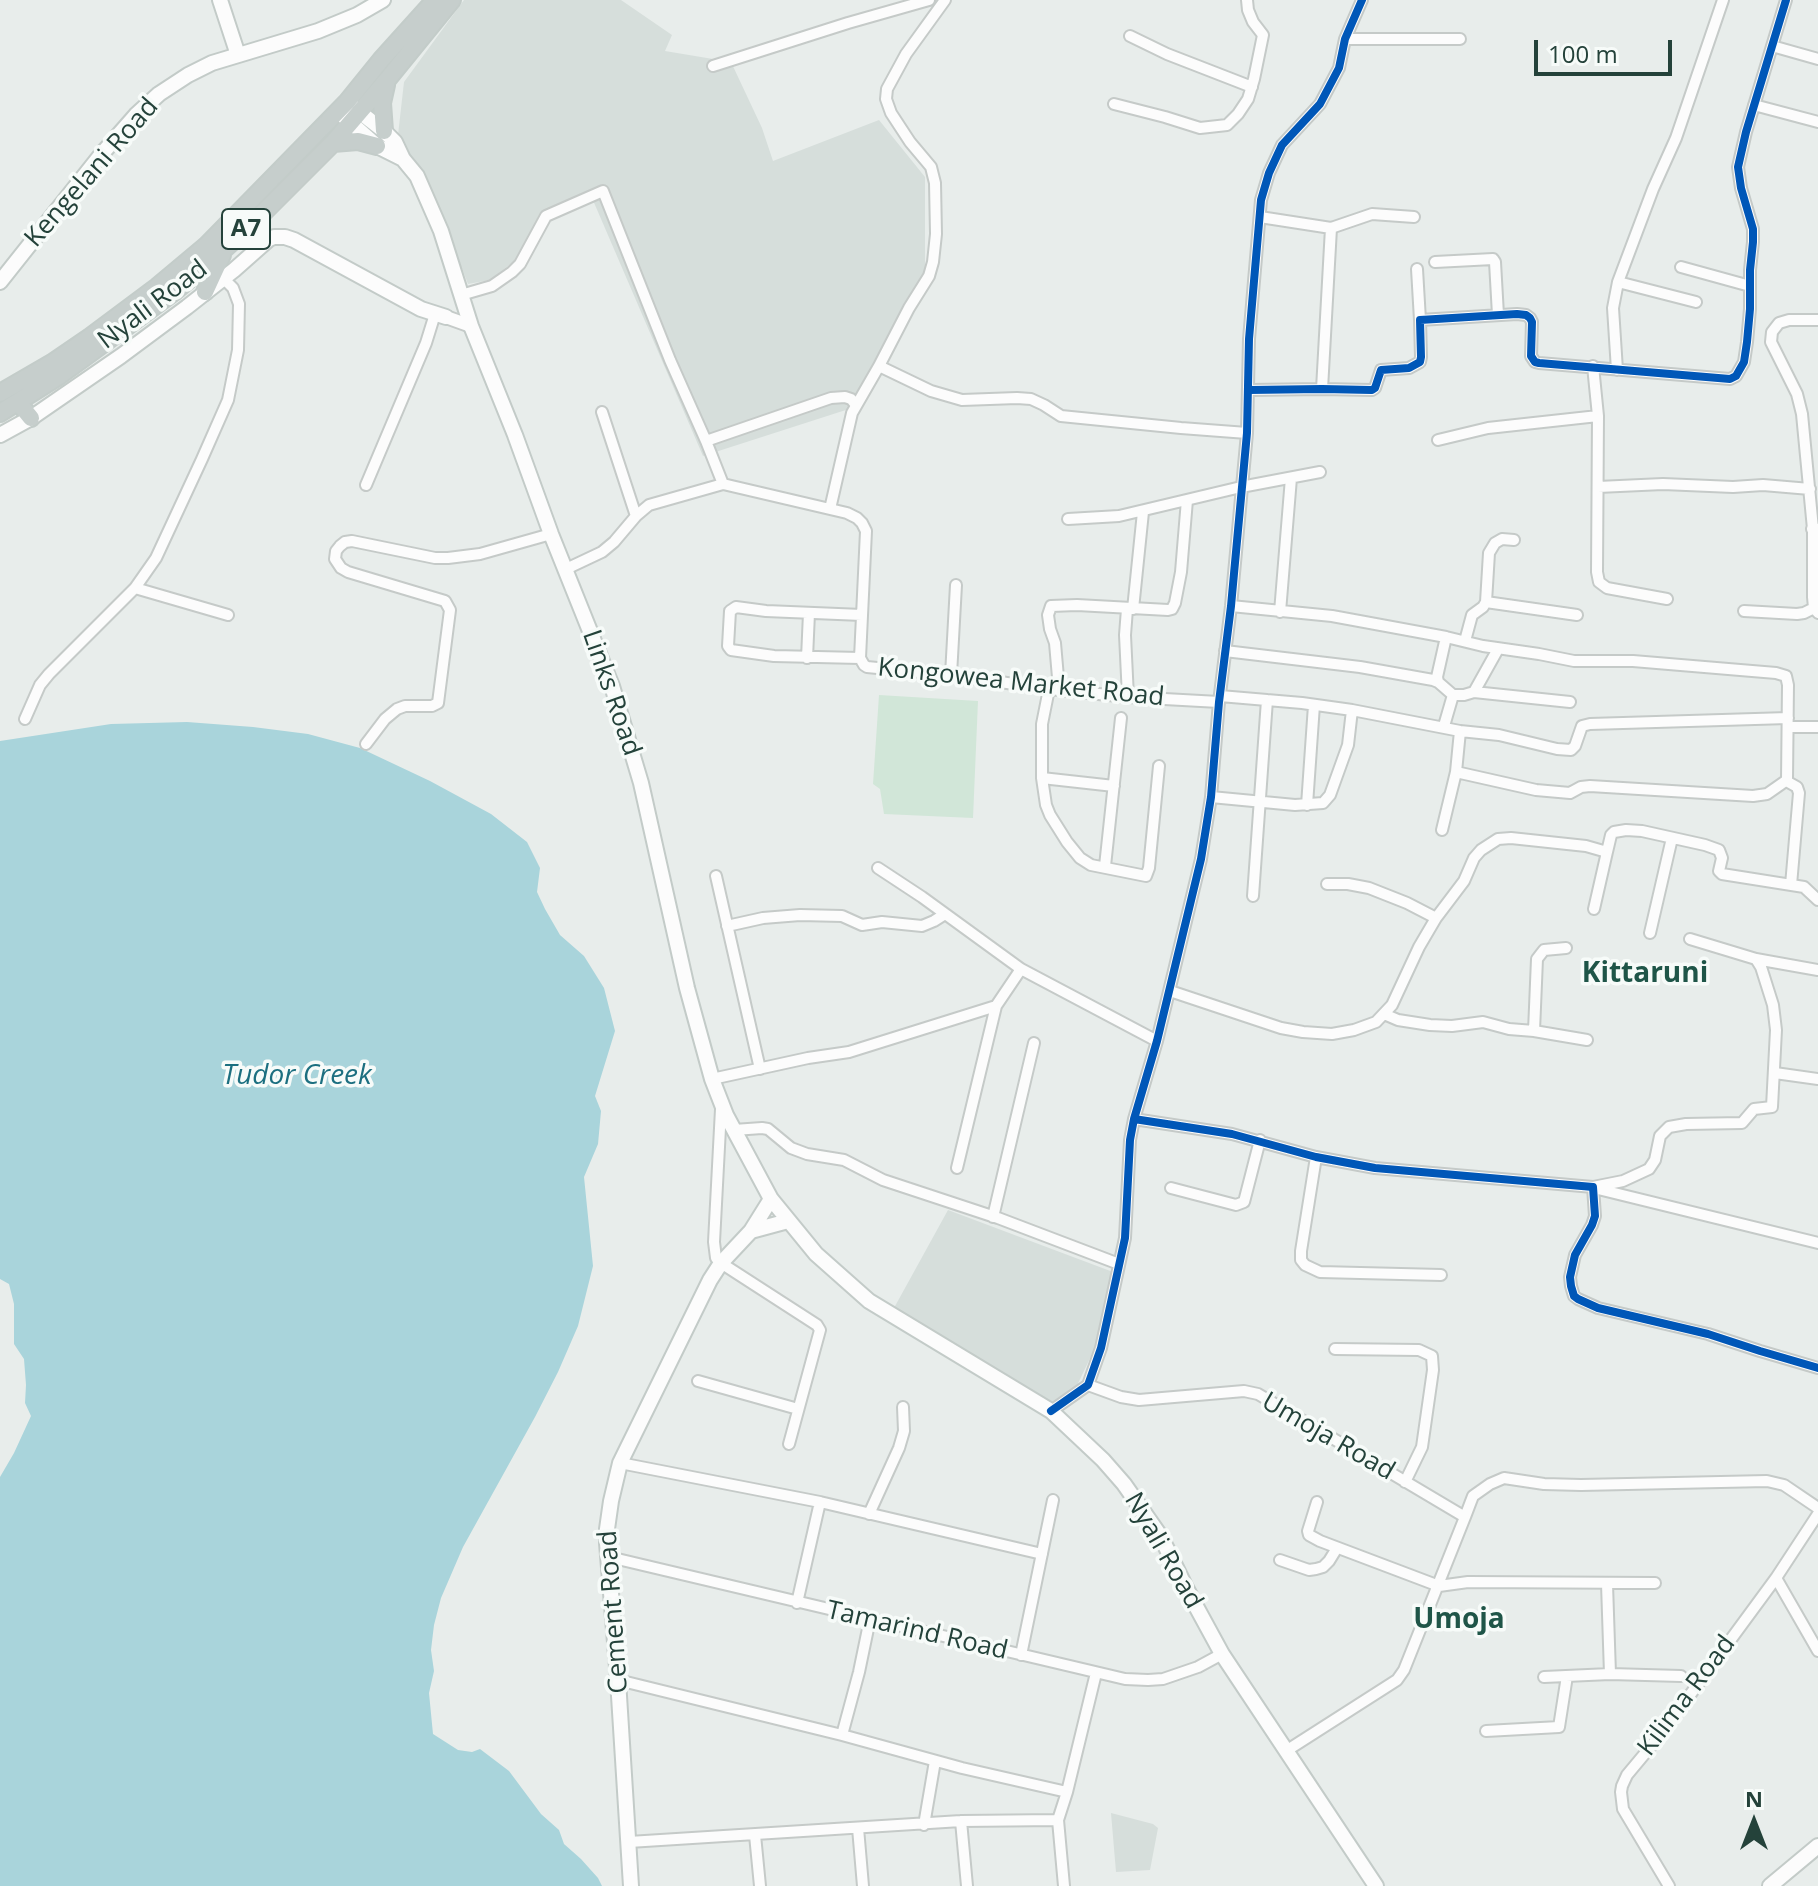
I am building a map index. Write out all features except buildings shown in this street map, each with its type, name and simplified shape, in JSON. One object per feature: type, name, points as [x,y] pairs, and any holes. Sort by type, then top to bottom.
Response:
[{"type":"highway","name":"Nyali Road","points":[[0,413],[59,376],[174,292],[255,221],[333,143],[348,112],[381,60],[435,0]]},
{"type":"highway","name":"Nyali Road","points":[[0,393],[82,343],[206,246],[348,112],[387,80],[452,0]]},
{"type":"highway","points":[[333,143],[381,138],[382,103],[387,80]]},
{"type":"highway","points":[[205,292],[226,247]]},
{"type":"highway","points":[[18,402],[31,418]]},
{"type":"main road","points":[[220,0],[238,55]]},
{"type":"main road","name":"Kengelani Road","points":[[0,282],[100,156],[159,94],[212,63],[318,31],[383,0]]},
{"type":"main road","name":"Links Road","points":[[348,112],[381,138],[395,142],[403,159],[417,176],[441,231],[471,326],[612,686],[632,752],[687,988],[712,1079],[734,1130],[771,1199],[792,1226]]},
{"type":"main road","points":[[0,435],[31,418],[130,349],[274,237],[285,237],[322,254],[421,309],[440,316]]},
{"type":"main road","name":"Cement Road","points":[[631,1886],[607,1529],[611,1501],[620,1463],[710,1280],[721,1263],[751,1231],[771,1199]]},
{"type":"main road","points":[[751,1231],[792,1226]]},
{"type":"main road","name":"Nyali Road","points":[[792,1226],[816,1254],[869,1301],[1051,1411],[1103,1460],[1161,1537],[1222,1654],[1376,1886]]},
{"type":"main road","points":[[1770,1886],[1818,1846]]},
{"type":"street","points":[[713,66],[929,0]]},
{"type":"street","points":[[830,509],[856,405],[929,276],[933,262],[935,183],[931,167],[910,142],[891,113],[886,99],[887,89],[906,54],[945,0]]},
{"type":"street","points":[[1114,104],[1200,128],[1227,125],[1248,99],[1263,35],[1253,22],[1247,0]]},
{"type":"street","points":[[1051,1411],[1088,1385],[1101,1348],[1125,1238],[1129,1151],[1134,1119],[1170,991],[1201,859],[1211,797],[1247,433],[1249,339],[1261,200],[1282,145],[1320,104],[1339,68],[1345,39],[1362,0]]},
{"type":"street","points":[[1617,370],[1613,308],[1618,282],[1676,138],[1723,0]]},
{"type":"street","points":[[1420,320],[1522,314],[1532,322],[1531,353],[1535,362],[1730,379],[1736,376],[1744,362],[1749,321],[1753,229],[1738,167],[1786,0]]},
{"type":"street","points":[[1130,36],[1252,87]]},
{"type":"street","points":[[1345,39],[1460,39]]},
{"type":"street","points":[[1772,46],[1818,59]]},
{"type":"street","points":[[1754,105],[1818,122]]},
{"type":"street","points":[[366,485],[440,316],[512,272],[520,264],[546,216],[603,191],[723,484]]},
{"type":"street","points":[[1260,217],[1331,228],[1372,214],[1414,217]]},
{"type":"street","points":[[1322,389],[1331,228]]},
{"type":"street","points":[[1435,262],[1493,259],[1498,315]]},
{"type":"street","points":[[1681,267],[1750,286]]},
{"type":"street","points":[[1249,390],[1372,390],[1381,370],[1416,365],[1421,357],[1417,269]]},
{"type":"street","points":[[25,719],[40,685],[135,588],[156,558],[228,400],[237,359],[239,310],[234,292],[223,278]]},
{"type":"street","points":[[1618,282],[1696,302]]},
{"type":"street","points":[[440,316],[471,326]]},
{"type":"street","points":[[1744,611],[1797,614],[1816,610],[1816,529],[1802,414],[1797,394],[1773,347],[1772,332],[1779,323],[1789,320],[1818,320]]},
{"type":"street","points":[[879,366],[931,391],[962,400],[1031,399],[1061,416],[1247,433]]},
{"type":"street","points":[[1593,366],[1598,416],[1599,582],[1607,588],[1667,599]]},
{"type":"street","points":[[706,441],[831,398],[845,397],[856,405]]},
{"type":"street","points":[[602,412],[636,516]]},
{"type":"street","points":[[1438,440],[1488,428],[1598,416]]},
{"type":"street","points":[[1068,519],[1143,512],[1241,487],[1320,472]]},
{"type":"street","points":[[1280,612],[1291,478]]},
{"type":"street","name":"Kongowea Market Road","points":[[566,569],[602,552],[649,505],[723,484],[857,518],[866,531],[860,658],[864,665],[872,668],[1128,697],[1267,700],[1314,705],[1571,750],[1582,726],[1590,724],[1788,722]]},
{"type":"street","points":[[1598,487],[1663,484],[1810,489]]},
{"type":"street","points":[[1159,766],[1147,874],[1142,876],[1085,863],[1067,842],[1046,805],[1042,778],[1042,724],[1054,689],[1055,643],[1048,615],[1051,606],[1168,610],[1174,606],[1181,572],[1187,500]]},
{"type":"street","points":[[1128,697],[1125,635],[1143,512]]},
{"type":"street","points":[[366,744],[397,709],[438,703],[450,610],[445,601],[341,568],[335,559],[340,546],[352,541],[448,558],[480,554],[551,534]]},
{"type":"street","points":[[1465,641],[1472,615],[1486,602],[1489,553],[1495,543],[1502,539],[1514,540]]},
{"type":"street","points":[[951,675],[956,585]]},
{"type":"street","points":[[135,588],[228,615]]},
{"type":"street","points":[[1486,602],[1577,615]]},
{"type":"street","points":[[1231,606],[1332,616],[1574,661],[1633,661],[1786,676],[1787,780],[1797,787],[1799,793],[1791,885]]},
{"type":"street","points":[[860,658],[774,656],[729,648],[729,615],[736,607],[862,615]]},
{"type":"street","points":[[807,658],[809,613]]},
{"type":"street","points":[[1438,682],[1446,637]]},
{"type":"street","points":[[1474,692],[1498,649]]},
{"type":"street","points":[[1225,651],[1360,667],[1438,682],[1453,695],[1474,692],[1570,702]]},
{"type":"street","points":[[1444,726],[1453,695]]},
{"type":"street","points":[[1253,896],[1267,700]]},
{"type":"street","points":[[1307,805],[1314,705]]},
{"type":"street","points":[[1211,797],[1307,805],[1323,803],[1330,795],[1348,745],[1352,710]]},
{"type":"street","points":[[1105,866],[1121,718]]},
{"type":"street","points":[[1788,722],[1818,727]]},
{"type":"street","points":[[1442,830],[1456,772],[1460,731]]},
{"type":"street","points":[[1456,772],[1536,790],[1570,793],[1590,786],[1753,796],[1767,794],[1787,780]]},
{"type":"street","points":[[1042,778],[1114,786]]},
{"type":"street","points":[[1594,909],[1611,835],[1617,830],[1642,831],[1705,845],[1719,850],[1722,858],[1719,871],[1722,874],[1804,887],[1818,900]]},
{"type":"street","points":[[1170,991],[1281,1028],[1332,1034],[1354,1030],[1376,1022],[1392,1005],[1419,947],[1481,850],[1498,839],[1511,838],[1586,846],[1607,852]]},
{"type":"street","points":[[1650,933],[1672,838]]},
{"type":"street","points":[[878,868],[1021,969],[1157,1041]]},
{"type":"street","points":[[716,876],[760,1069]]},
{"type":"street","points":[[1327,884],[1369,888],[1436,918]]},
{"type":"street","points":[[727,926],[775,916],[800,915],[842,916],[862,925],[882,922],[922,926],[945,914]]},
{"type":"street","points":[[1690,939],[1756,959],[1818,970]]},
{"type":"street","points":[[1534,1031],[1537,959],[1544,950],[1566,948]]},
{"type":"street","points":[[1593,1187],[1623,1181],[1649,1169],[1655,1160],[1660,1136],[1669,1127],[1742,1123],[1754,1109],[1770,1108],[1773,1103],[1776,1030],[1773,1005],[1756,959]]},
{"type":"street","points":[[957,1168],[996,1006],[1021,969]]},
{"type":"street","points":[[712,1079],[849,1052],[996,1006]]},
{"type":"street","points":[[1384,1014],[1398,1020],[1430,1025],[1483,1022],[1509,1029],[1587,1040]]},
{"type":"street","points":[[993,1217],[1034,1043]]},
{"type":"street","points":[[1775,1073],[1818,1079]]},
{"type":"street","points":[[722,1103],[714,1253],[721,1263],[819,1327],[789,1444]]},
{"type":"street","points":[[1134,1119],[1202,1128],[1260,1140],[1316,1157],[1390,1169],[1593,1187],[1818,1243]]},
{"type":"street","points":[[734,1130],[768,1129],[791,1148],[844,1160],[883,1180],[1119,1264]]},
{"type":"street","points":[[1171,1188],[1241,1204],[1260,1140]]},
{"type":"street","points":[[1316,1157],[1301,1251],[1301,1260],[1305,1265],[1320,1272],[1441,1275]]},
{"type":"street","points":[[1593,1187],[1595,1216],[1575,1255],[1570,1277],[1574,1296],[1598,1308],[1708,1334],[1818,1368]]},
{"type":"street","points":[[1335,1349],[1419,1350],[1432,1356],[1433,1370],[1422,1447],[1405,1482]]},
{"type":"street","points":[[698,1381],[798,1409]]},
{"type":"street","name":"Umoja Road","points":[[1088,1385],[1139,1400],[1244,1391],[1258,1394],[1465,1517]]},
{"type":"street","points":[[869,1514],[899,1448],[904,1431],[903,1407]]},
{"type":"street","points":[[620,1463],[820,1502],[1042,1554]]},
{"type":"street","points":[[1286,1751],[1397,1680],[1439,1586],[1473,1496],[1490,1484],[1504,1478],[1581,1485],[1767,1481],[1784,1485],[1818,1508]]},
{"type":"street","points":[[1021,1655],[1053,1500]]},
{"type":"street","points":[[797,1603],[820,1502]]},
{"type":"street","points":[[1317,1502],[1309,1535],[1439,1586],[1468,1582],[1655,1583]]},
{"type":"street","name":"Kilima Road","points":[[1669,1886],[1623,1809],[1622,1786],[1627,1775],[1662,1733],[1776,1578],[1818,1514]]},
{"type":"street","points":[[1280,1560],[1309,1570],[1316,1569],[1329,1561],[1337,1548]]},
{"type":"street","name":"Tamarind Road","points":[[609,1557],[1125,1679],[1163,1679],[1198,1667],[1222,1654]]},
{"type":"street","points":[[1776,1578],[1818,1651]]},
{"type":"street","points":[[1607,1584],[1610,1674]]},
{"type":"street","points":[[842,1735],[870,1619]]},
{"type":"street","points":[[1064,1886],[1058,1820],[1096,1673]]},
{"type":"street","points":[[1544,1677],[1610,1674],[1681,1676]]},
{"type":"street","points":[[1486,1731],[1559,1727],[1567,1676]]},
{"type":"street","points":[[618,1680],[1067,1792]]},
{"type":"street","points":[[924,1825],[935,1761]]},
{"type":"street","points":[[629,1842],[961,1821],[1058,1820]]},
{"type":"street","points":[[961,1821],[967,1886]]},
{"type":"street","points":[[858,1828],[863,1886]]},
{"type":"street","points":[[755,1835],[760,1886]]},
{"type":"shaded area","points":[[464,0],[621,0],[672,35],[665,51],[731,62],[762,128],[773,161],[879,120],[925,177],[925,283],[852,408],[703,456],[589,191],[539,215],[517,259],[490,280],[468,284],[433,194],[398,135],[404,82]]},
{"type":"shaded area","points":[[948,1210],[1113,1272],[1101,1335],[1073,1394],[1051,1402],[894,1308]]},
{"type":"shaded area","points":[[1111,1813],[1158,1828],[1150,1870],[1116,1872]]},
{"type":"green space","points":[[879,695],[978,701],[973,818],[884,814],[880,789],[873,784]]},
{"type":"water","name":"Tudor Creek","points":[[187,722],[308,734],[360,748],[491,814],[527,842],[540,868],[537,892],[545,909],[560,935],[584,956],[604,988],[615,1031],[595,1096],[601,1111],[598,1144],[584,1177],[593,1266],[578,1326],[558,1372],[463,1547],[441,1598],[434,1625],[431,1650],[434,1671],[429,1693],[433,1734],[458,1750],[472,1752],[480,1749],[509,1771],[541,1814],[559,1830],[564,1844],[581,1859],[602,1886],[0,1886],[0,1477],[31,1416],[25,1403],[24,1359],[14,1344],[14,1304],[9,1284],[0,1279],[0,741],[111,724]]},
{"type":"cycle path","points":[[1051,1411],[1088,1385],[1101,1348],[1125,1238],[1130,1140],[1134,1119],[1157,1041],[1201,859],[1211,797],[1247,433],[1249,339],[1261,200],[1282,145],[1320,104],[1339,68],[1345,39],[1362,0]]},
{"type":"cycle path","points":[[1249,390],[1372,390],[1381,370],[1409,368],[1420,362],[1420,320],[1517,314],[1526,315],[1532,322],[1531,356],[1535,362],[1730,379],[1736,376],[1744,362],[1747,342],[1753,242],[1753,229],[1738,167],[1786,0]]},
{"type":"cycle path","points":[[1134,1119],[1232,1134],[1316,1157],[1375,1168],[1593,1187],[1595,1216],[1575,1255],[1570,1277],[1574,1296],[1598,1308],[1708,1334],[1818,1368]]},
{"type":"district","name":"Kittaruni","points":[[1645,974]]},
{"type":"district","name":"Umoja","points":[[1459,1620]]}]
